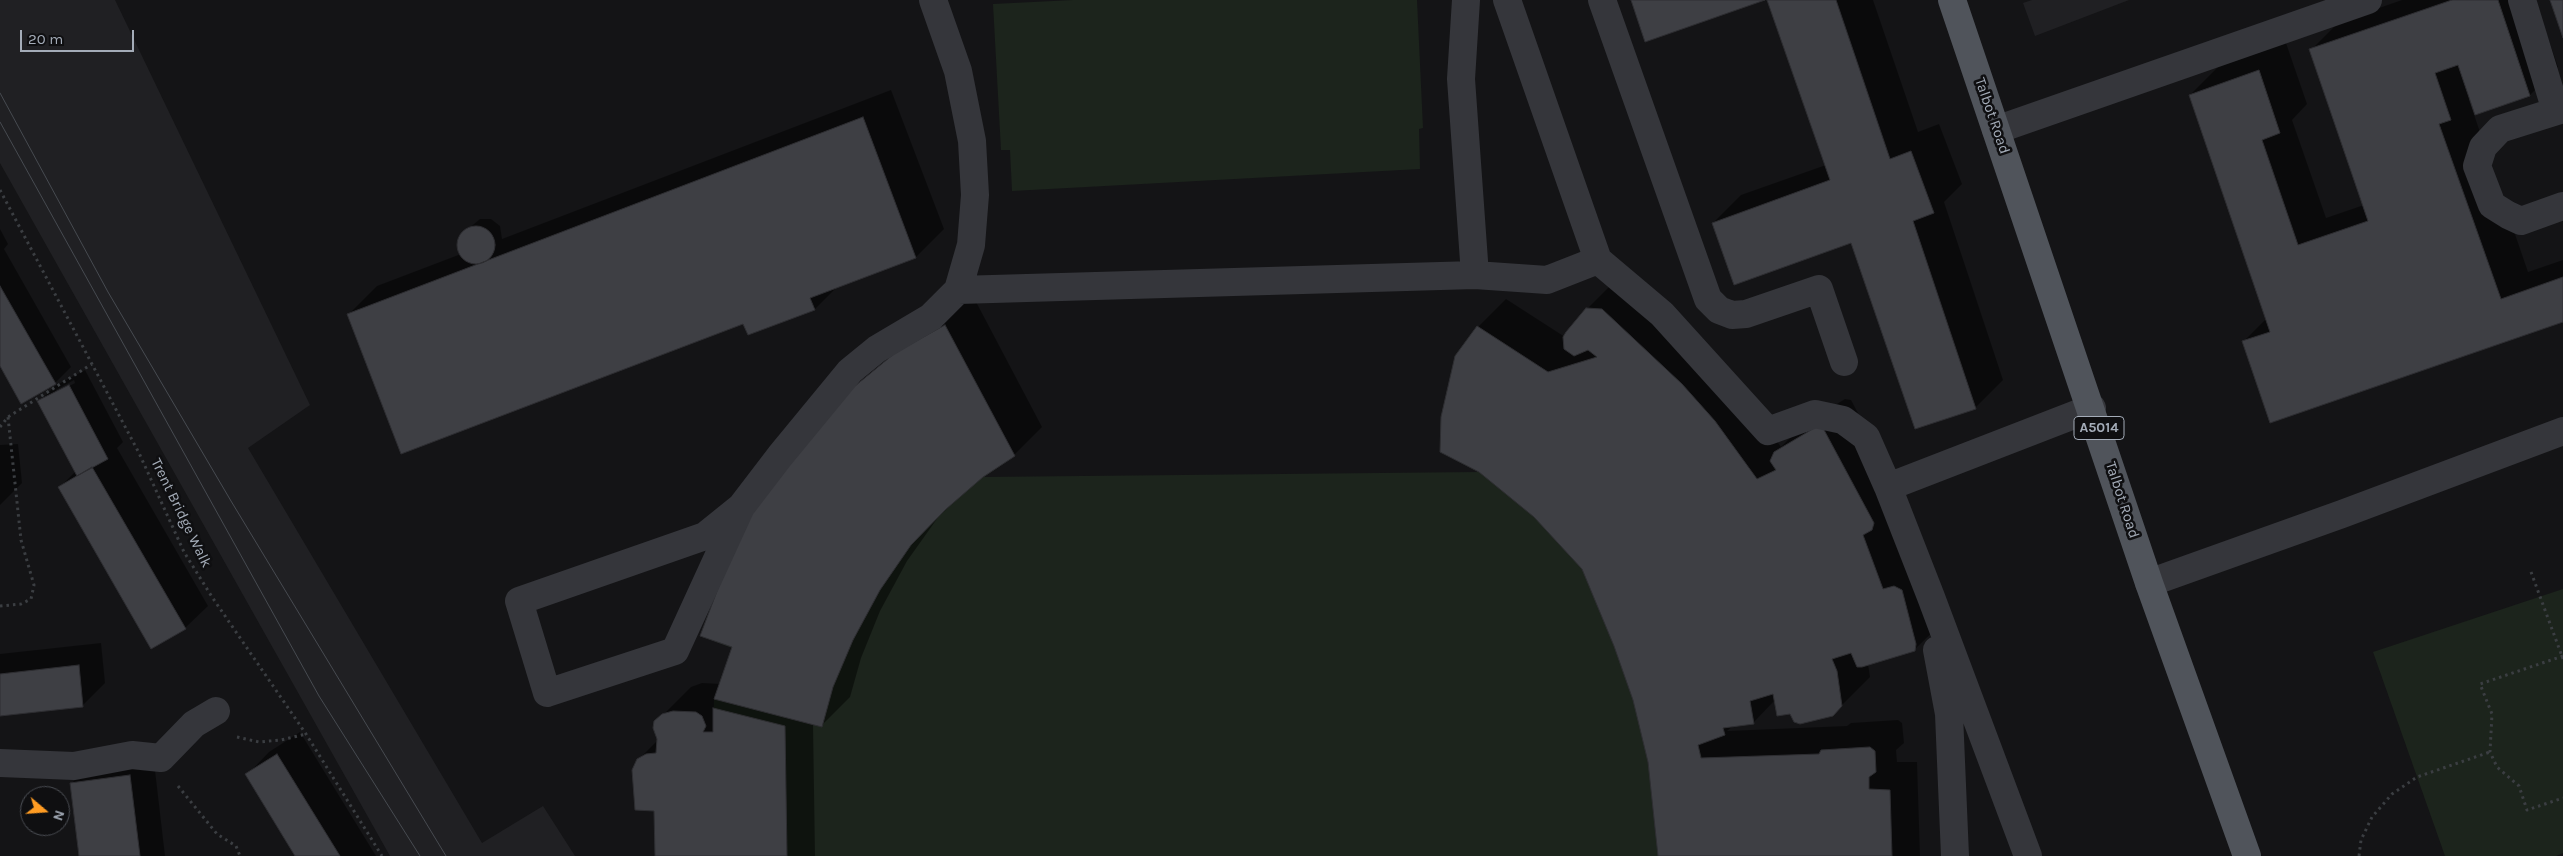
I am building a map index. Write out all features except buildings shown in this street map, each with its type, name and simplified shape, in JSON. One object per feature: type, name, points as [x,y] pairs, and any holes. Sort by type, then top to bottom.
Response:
[{"type":"main road","name":"Talbot Road","points":[[1952,0],[2150,583],[2247,856]]},
{"type":"street","points":[[741,507],[675,651],[547,693],[519,601],[705,536],[741,507],[850,370],[878,348],[931,317],[958,290],[971,246],[975,194],[972,141],[958,71],[933,0]]},
{"type":"street","points":[[1466,0],[1461,79],[1475,275]]},
{"type":"street","points":[[1507,0],[1598,260],[1662,314],[1768,431],[1815,414],[1843,420],[1866,437],[1888,487],[1931,597],[2028,856]]},
{"type":"street","points":[[1602,0],[1708,299],[1720,310],[1732,315],[1746,314],[1819,289],[1844,362]]},
{"type":"street","points":[[1996,130],[2368,0]]},
{"type":"street","points":[[2522,0],[2560,110],[2500,129],[2483,147],[2477,166],[2492,205],[2508,215],[2521,221],[2563,206]]},
{"type":"street","points":[[958,290],[1475,275],[1547,280],[1598,260]]},
{"type":"street","points":[[1888,487],[2092,408]]},
{"type":"street","points":[[2150,583],[2563,430]]},
{"type":"street","points":[[1931,597],[1949,714],[1955,856]]},
{"type":"street","points":[[0,763],[74,766],[132,755],[161,758],[194,724],[216,711]]},
{"type":"path","name":"Trent Bridge Walk","points":[[0,190],[139,453],[184,552],[212,597],[306,734],[382,856]]},
{"type":"path","points":[[0,427],[8,417],[92,364]]},
{"type":"path","points":[[0,606],[21,604],[31,599],[34,585],[21,540],[8,417]]},
{"type":"path","points":[[2531,572],[2563,657],[2480,684],[2492,714],[2490,752],[2498,766],[2519,786],[2527,810],[2563,798]]},
{"type":"path","points":[[216,711],[236,736],[259,742],[281,740],[306,734]]},
{"type":"path","points":[[2359,856],[2361,840],[2372,817],[2392,794],[2417,778],[2490,752]]},
{"type":"path","points":[[161,758],[182,792],[216,834],[236,846],[240,856]]},
{"type":"shaded area","points":[[0,0],[115,0],[310,405],[248,448],[482,843],[543,806],[575,856],[390,856],[0,163]]},
{"type":"shaded area","points":[[1073,0],[1417,0],[1423,128],[1419,129],[1420,169],[1012,191],[1010,150],[1001,150],[993,4]]},
{"type":"shaded area","points":[[2032,0],[2129,0],[2035,36],[2023,3]]},
{"type":"shaded area","points":[[1586,308],[1602,309],[1682,384],[1715,421],[1757,479],[1775,470],[1770,461],[1774,452],[1816,427],[1874,523],[1872,530],[1863,535],[1883,589],[1894,586],[1902,590],[1916,644],[1915,651],[1862,667],[1857,667],[1851,653],[1832,659],[1837,671],[1842,706],[1833,716],[1794,722],[1790,714],[1777,716],[1773,694],[1750,701],[1754,724],[1723,728],[1725,735],[1698,745],[1702,758],[1819,754],[1821,750],[1875,751],[1876,772],[1869,777],[1869,789],[1890,790],[1892,856],[655,856],[654,811],[635,810],[632,770],[656,753],[657,739],[653,728],[654,721],[662,714],[673,711],[696,712],[706,726],[703,732],[713,732],[714,699],[732,648],[700,636],[736,541],[895,353],[945,325],[1015,456],[984,477],[1478,472],[1440,452],[1441,417],[1455,356],[1477,326],[1548,372],[1596,357],[1589,350],[1574,356],[1564,349],[1563,337]]},
{"type":"shaded area","points":[[2563,589],[2563,853],[2556,856],[2445,856],[2373,652]]},
{"type":"tram line","points":[[0,93],[108,292],[231,501],[446,856]]},
{"type":"tram line","points":[[0,122],[319,696],[420,856]]}]
